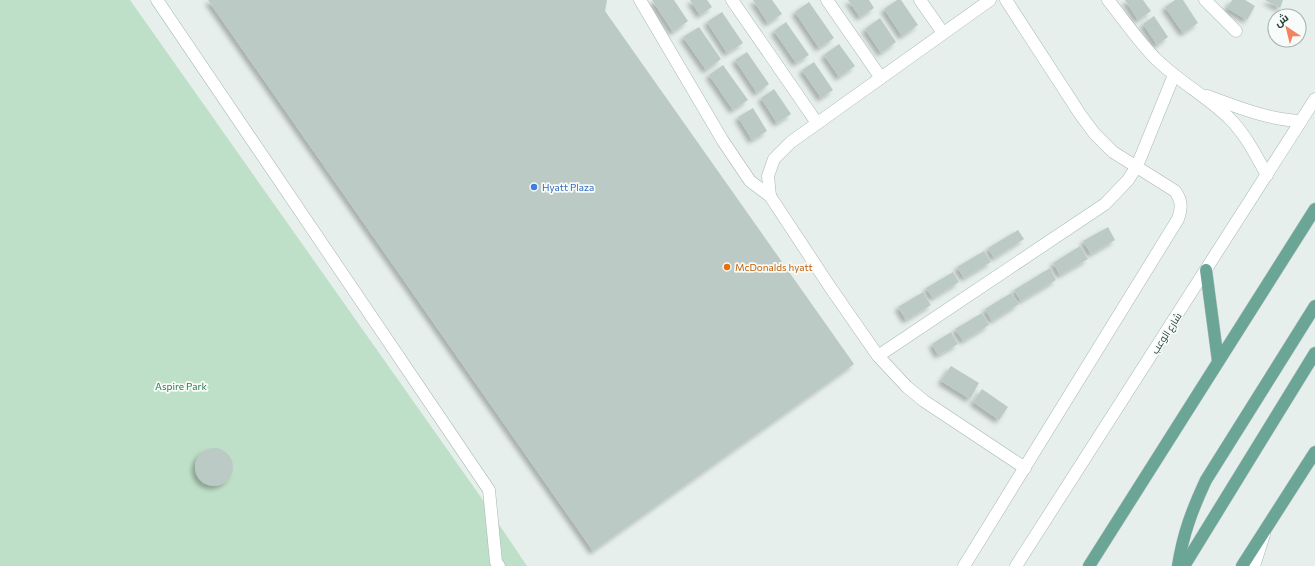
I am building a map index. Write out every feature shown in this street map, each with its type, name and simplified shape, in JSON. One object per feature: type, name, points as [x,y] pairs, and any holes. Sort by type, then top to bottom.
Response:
[{"type":"main road","points":[[1089,566],[1315,209]]},
{"type":"main road","points":[[1206,270],[1218,361]]},
{"type":"main road","points":[[1178,566],[1182,544],[1192,512],[1206,480],[1315,306]]},
{"type":"main road","points":[[1184,566],[1315,353]]},
{"type":"main road","points":[[1242,566],[1315,452]]},
{"type":"street","points":[[157,0],[489,490],[496,562],[499,566]]},
{"type":"street","points":[[640,0],[723,141],[745,174],[750,181],[770,196],[878,356],[907,387],[924,401],[1025,468]]},
{"type":"street","points":[[732,0],[817,123]]},
{"type":"street","points":[[827,0],[881,78]]},
{"type":"street","points":[[920,0],[944,33]]},
{"type":"street","points":[[770,196],[768,176],[774,159],[791,142],[990,0]]},
{"type":"street","points":[[964,566],[1178,219],[1182,204],[1180,197],[1175,191],[1114,152],[1094,132],[1006,0]]},
{"type":"street","points":[[1108,0],[1156,58],[1174,75],[1230,119],[1250,145],[1267,176]]},
{"type":"street","points":[[1205,0],[1236,31]]},
{"type":"street","points":[[878,356],[1105,204],[1125,184],[1137,166],[1174,75]]},
{"type":"street","points":[[1200,94],[1269,118],[1285,121],[1301,121]]},
{"type":"street","name":"شارع الوعب","points":[[1016,566],[1315,99]]},
{"type":"street","points":[[1254,566],[1266,527]]},
{"type":"green space","name":"Aspire Park","points":[[0,0],[130,0],[478,493],[527,566],[0,566]]},
{"type":"building","name":"Hyatt Plaza","points":[[208,0],[607,0],[605,11],[854,364],[593,551]]},
{"type":"building","points":[[652,0],[674,0],[688,21],[673,32]]},
{"type":"building","points":[[690,0],[707,0],[712,7],[700,15]]},
{"type":"building","points":[[753,0],[772,0],[782,14],[768,23]]},
{"type":"building","points":[[848,0],[869,0],[874,8],[860,17]]},
{"type":"building","points":[[897,0],[901,0],[918,25],[902,36],[884,9]]},
{"type":"building","points":[[1125,0],[1143,0],[1151,11],[1138,20]]},
{"type":"building","points":[[1175,0],[1183,0],[1198,23],[1183,33],[1165,7]]},
{"type":"building","points":[[1232,0],[1245,0],[1255,6],[1247,20],[1227,8]]},
{"type":"building","points":[[1265,0],[1283,0],[1280,8]]},
{"type":"building","points":[[809,2],[834,38],[819,48],[795,12]]},
{"type":"building","points":[[722,12],[743,43],[727,53],[707,22]]},
{"type":"building","points":[[1154,16],[1168,37],[1157,45],[1143,24]]},
{"type":"building","points":[[880,18],[896,42],[881,53],[865,29]]},
{"type":"building","points":[[786,22],[809,55],[796,63],[774,31]]},
{"type":"building","points":[[699,27],[721,59],[706,70],[683,37]]},
{"type":"building","points":[[839,44],[855,66],[839,77],[824,55]]},
{"type":"building","points":[[747,52],[769,84],[757,93],[735,60]]},
{"type":"building","points":[[814,62],[833,90],[821,98],[802,70]]},
{"type":"building","points":[[723,65],[748,100],[733,110],[709,75]]},
{"type":"building","points":[[774,89],[791,114],[777,123],[761,98]]},
{"type":"building","points":[[753,108],[767,131],[752,140],[738,117]]},
{"type":"building","points":[[1108,227],[1115,240],[1091,254],[1083,241]]},
{"type":"building","points":[[1018,230],[1024,239],[994,258],[988,248]]},
{"type":"building","points":[[1080,246],[1088,259],[1060,275],[1053,263]]},
{"type":"building","points":[[984,251],[991,262],[964,278],[957,267]]},
{"type":"building","points":[[1050,268],[1056,280],[1021,301],[1014,290]]},
{"type":"building","points":[[953,272],[959,282],[933,298],[926,288]]},
{"type":"building","points":[[923,292],[931,305],[906,320],[898,307]]},
{"type":"building","points":[[1011,293],[1019,304],[992,321],[985,309]]},
{"type":"building","points":[[982,313],[989,325],[963,341],[955,329]]},
{"type":"building","points":[[951,332],[958,344],[938,355],[932,344]]},
{"type":"building","points":[[951,366],[979,383],[970,399],[941,381]]},
{"type":"building","points":[[982,389],[1008,407],[999,420],[973,402]]},
{"type":"building","points":[[210,448],[218,448],[225,451],[230,456],[233,467],[230,478],[225,483],[218,486],[210,486],[203,483],[198,478],[195,471],[195,463],[198,456],[203,451]]},
{"type":"place","name":"Hyatt Plaza","points":[[534,187]]},
{"type":"place","name":"McDonalds hyatt","points":[[727,267]]}]
